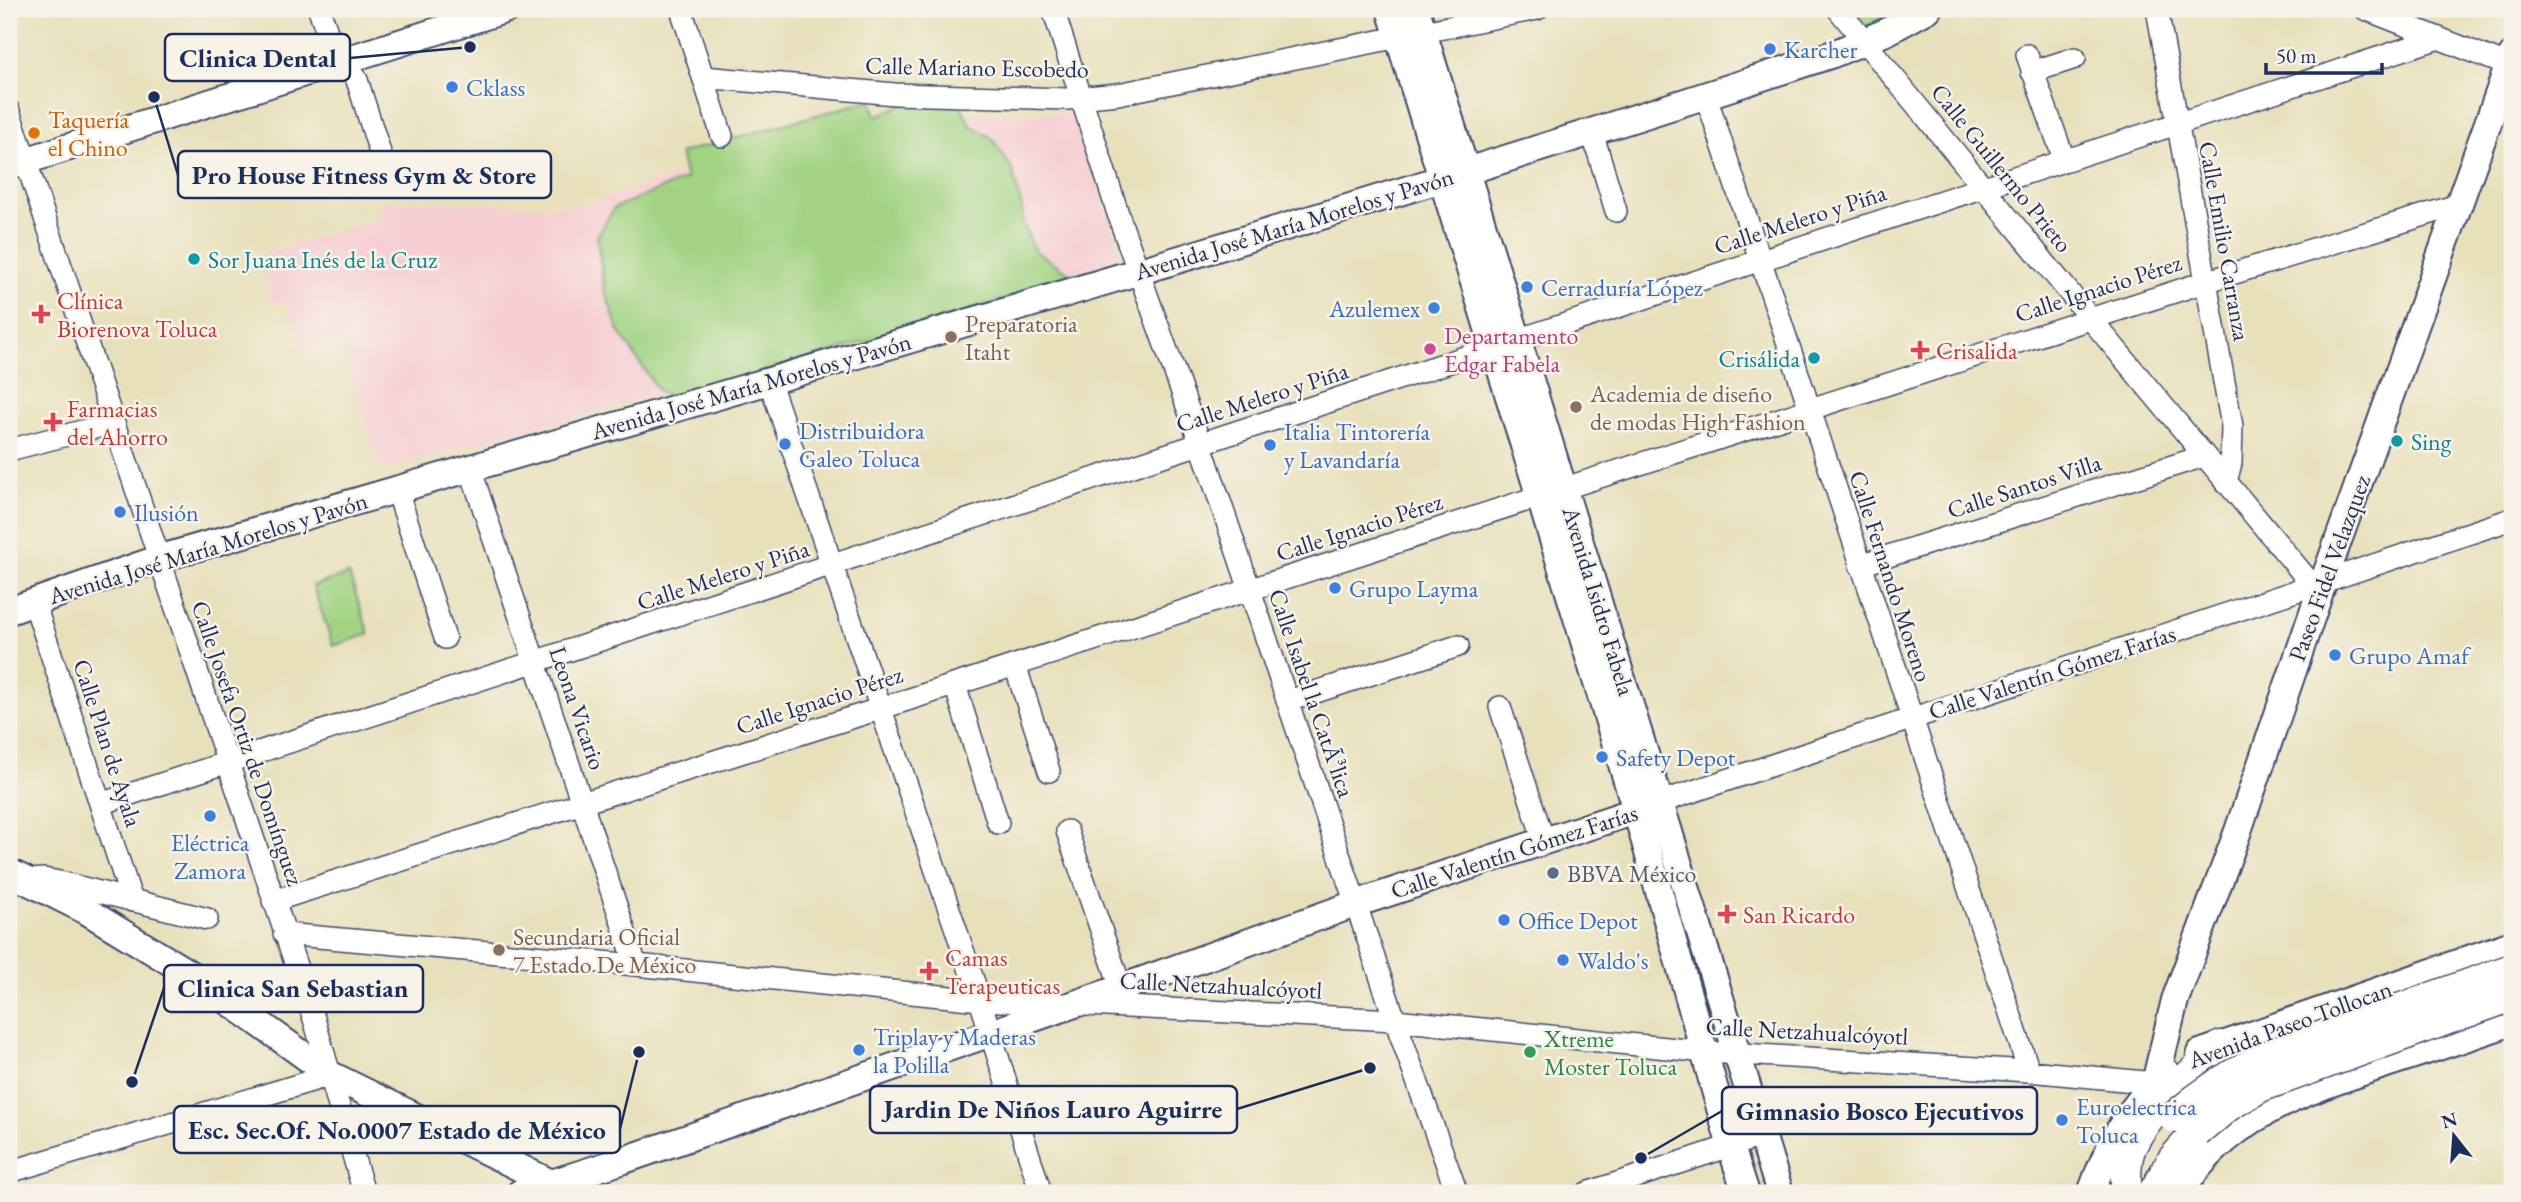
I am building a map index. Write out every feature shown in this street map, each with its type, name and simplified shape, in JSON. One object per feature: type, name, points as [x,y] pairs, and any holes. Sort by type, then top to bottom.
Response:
[{"type":"highway","name":"Avenida Paseo Tollocan","points":[[2134,1192],[2173,1159],[2186,1124],[2232,1073],[2506,954]]},
{"type":"highway","name":"Avenida Paseo Tollocan","points":[[2186,1124],[2228,1106],[2277,1079],[2512,996]]},
{"type":"highway","points":[[2134,1192],[2126,1167],[2130,1149],[2144,1123],[2221,1046]]},
{"type":"main road","points":[[17,164],[508,9]]},
{"type":"main road","name":"Avenida Isidro Fabela","points":[[1390,9],[1413,26],[1454,175],[1649,806],[1737,1053],[1780,1193]]},
{"type":"main road","name":"Avenida José María Morelos y Pavón","points":[[9,611],[158,559],[1139,273],[1592,132],[1866,42],[1928,9]]},
{"type":"main road","name":"Paseo Fidel Velazquez","points":[[2155,1083],[2175,1000],[2238,831],[2318,585],[2511,63]]},
{"type":"main road","name":"Avenida Isidro Fabela","points":[[1649,806],[1706,1052],[1746,1193]]},
{"type":"main road","name":"Calle Valentín Gómez Farías","points":[[520,1193],[561,1189],[989,1032],[1355,904],[1649,806]]},
{"type":"main road","points":[[19,877],[89,900],[331,1075],[561,1189]]},
{"type":"main road","points":[[2506,954],[2480,966],[2475,987],[2480,1007],[2494,1024],[2507,1024]]},
{"type":"main road","name":"Avenida Paseo Tollocan","points":[[2091,1193],[2112,1142],[2129,1113],[2155,1083],[2172,1069],[2200,1053],[2506,954]]},
{"type":"main road","points":[[2180,1193],[2200,1164],[2226,1137],[2277,1106],[2333,1082],[2507,1024]]},
{"type":"street","points":[[319,9],[332,46],[346,61],[357,80],[390,184]]},
{"type":"street","points":[[681,9],[722,136]]},
{"type":"street","name":"Calle Isabel la CatÃ³lica","points":[[1054,9],[1121,223],[1201,445],[1355,904],[1457,1193]]},
{"type":"street","name":"Calle Mariano Escobedo","points":[[703,77],[895,94],[1083,98],[1118,94],[1413,26],[1537,9]]},
{"type":"street","name":"Calle Guillermo Prieto","points":[[1838,9],[2204,456],[2318,585]]},
{"type":"street","name":"Calle Emilio Carranza","points":[[2157,9],[2232,426],[2231,463],[2226,482]]},
{"type":"street","points":[[2365,9],[2511,63]]},
{"type":"street","name":"Calle Melero y Piña","points":[[100,804],[536,664],[2064,159],[2439,38]]},
{"type":"street","points":[[2064,159],[2030,64],[2076,58]]},
{"type":"street","name":"Calle Fernando Moreno","points":[[1706,96],[2029,1071]]},
{"type":"street","name":"Calle Josefa Ortiz de Domínguez","points":[[9,111],[17,164],[113,423],[331,1075],[364,1193]]},
{"type":"street","points":[[1592,132],[1616,211]]},
{"type":"street","name":"Calle Ignacio Pérez","points":[[273,901],[880,709],[2090,318],[2461,204]]},
{"type":"street","points":[[769,380],[980,1000],[1041,1193]]},
{"type":"street","points":[[9,450],[113,423]]},
{"type":"street","name":"Calle Santos Villa","points":[[1860,565],[2204,456]]},
{"type":"street","name":"Leona Vicario","points":[[470,468],[636,965]]},
{"type":"street","points":[[397,490],[445,638]]},
{"type":"street","name":"Calle Valentín Gómez Farías","points":[[1649,806],[2318,585],[2511,525]]},
{"type":"street","name":"Calle Plan de Ayala","points":[[34,602],[132,901]]},
{"type":"street","points":[[1288,701],[1458,646]]},
{"type":"street","points":[[1015,665],[1049,771]]},
{"type":"street","points":[[954,685],[998,823]]},
{"type":"street","points":[[1500,707],[1545,841]]},
{"type":"street","points":[[1067,831],[1121,988]]},
{"type":"street","points":[[89,900],[132,901],[207,919]]},
{"type":"street","name":"Calle Netzahualcóyotl","points":[[284,934],[636,965],[980,1000],[1395,1020],[1706,1052],[2029,1071],[2155,1083]]},
{"type":"street","points":[[9,1172],[331,1075]]},
{"type":"street","points":[[1587,1193],[1761,1136]]},
{"type":"shaded area","points":[[1076,113],[1124,269],[381,470],[339,338],[302,349],[287,302],[273,306],[259,256],[383,217],[379,202],[578,206],[875,114]]},
{"type":"green space","points":[[1849,9],[1899,9],[1866,27]]},
{"type":"green space","points":[[916,99],[959,102],[970,125],[992,138],[1012,169],[1023,223],[1034,250],[1077,278],[671,400],[657,389],[619,331],[604,288],[597,237],[614,208],[686,179],[680,153],[871,100],[876,116]]},
{"type":"green space","points":[[349,574],[369,634],[333,646],[313,586]]},
{"type":"place","name":"Clinica Dental","points":[[470,47]]},
{"type":"place","name":"Karcher","points":[[1770,49]]},
{"type":"place","name":"Cklass","points":[[452,87]]},
{"type":"place","name":"Pro House Fitness Gym & Store","points":[[154,97]]},
{"type":"place","name":"Taquería el Chino","points":[[34,133]]},
{"type":"place","name":"Sor Juana Inés de la Cruz","points":[[194,259]]},
{"type":"place","name":"Cerraduría López","points":[[1527,287]]},
{"type":"place","name":"Azulemex","points":[[1434,308]]},
{"type":"place","name":"Clínica Biorenova Toluca","points":[[41,314]]},
{"type":"place","name":"Preparatoria Itaht","points":[[951,337]]},
{"type":"place","name":"Departamento Edgar Fabela","points":[[1430,349]]},
{"type":"place","name":"Crisalida","points":[[1920,350]]},
{"type":"place","name":"Crisálida","points":[[1814,358]]},
{"type":"place","name":"Academia de diseño de modas High Fashion","points":[[1576,407]]},
{"type":"place","name":"Farmacias del Ahorro","points":[[53,422]]},
{"type":"place","name":"Sing","points":[[2397,441]]},
{"type":"place","name":"Distribuidora Galeo Toluca","points":[[785,444]]},
{"type":"place","name":"Italia Tintorería y Lavandaría","points":[[1270,445]]},
{"type":"place","name":"Ilusión","points":[[120,512]]},
{"type":"place","name":"Grupo Layma","points":[[1335,588]]},
{"type":"place","name":"Grupo Amaf","points":[[2335,655]]},
{"type":"place","name":"Safety Depot","points":[[1602,757]]},
{"type":"place","name":"Eléctrica Zamora","points":[[210,816]]},
{"type":"place","name":"BBVA México","points":[[1553,873]]},
{"type":"place","name":"San Ricardo","points":[[1727,914]]},
{"type":"place","name":"Office Depot","points":[[1504,920]]},
{"type":"place","name":"Secundaria Oficial 7 Estado De México","points":[[499,950]]},
{"type":"place","name":"Waldo's","points":[[1563,960]]},
{"type":"place","name":"Camas Terapeuticas","points":[[929,971]]},
{"type":"place","name":"Triplay y Maderas la Polilla","points":[[859,1050]]},
{"type":"place","name":"Esc. Sec.Of. No.0007 Estado de México","points":[[639,1052]]},
{"type":"place","name":"Xtreme Moster Toluca","points":[[1530,1052]]},
{"type":"place","name":"Jardin De Niños Lauro Aguirre","points":[[1370,1068]]},
{"type":"place","name":"Clinica San Sebastian","points":[[132,1082]]},
{"type":"place","name":"Euroelectrica Toluca","points":[[2062,1120]]},
{"type":"place","name":"Gimnasio Bosco Ejecutivos","points":[[1641,1158]]}]
